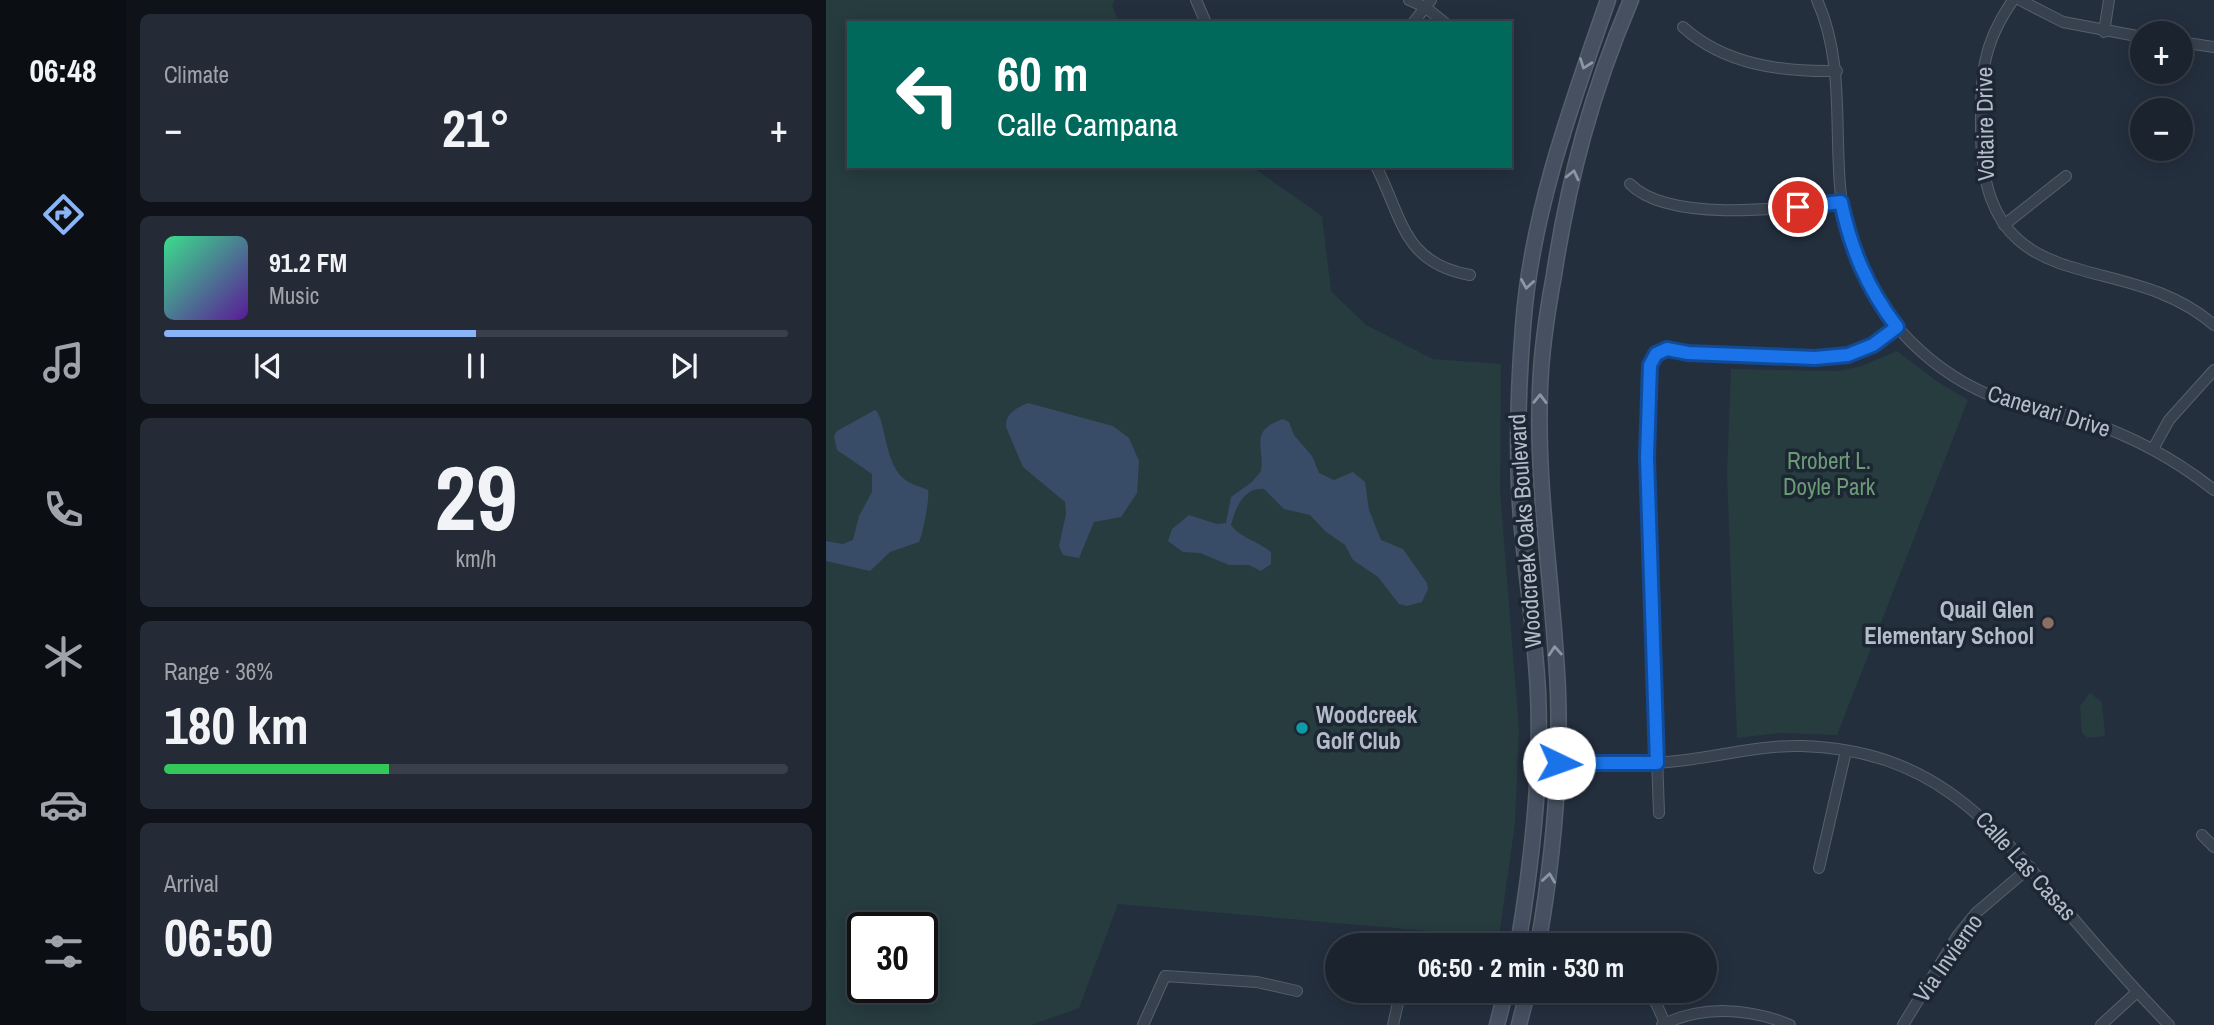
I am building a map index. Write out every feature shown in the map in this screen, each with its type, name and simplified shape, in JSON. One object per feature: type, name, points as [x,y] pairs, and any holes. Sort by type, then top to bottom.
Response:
[{"type":"main road","name":"Woodcreek Oaks Boulevard","points":[[1520,933],[1531,854],[1538,763],[1538,693],[1521,516],[1518,451],[1527,286],[1552,172],[1577,85],[1608,0]]},
{"type":"main road","name":"Woodcreek Oaks Boulevard","points":[[1540,933],[1554,841],[1559,763],[1558,691],[1539,455],[1545,329],[1563,218],[1581,136],[1594,91],[1631,0]]},
{"type":"main road","points":[[1538,763],[1559,763]]},
{"type":"main road","points":[[1497,1025],[1503,1003]]},
{"type":"main road","points":[[1519,1025],[1525,1003]]},
{"type":"street","points":[[1196,0],[1205,21]]},
{"type":"street","points":[[1409,0],[1428,4],[1443,21]]},
{"type":"street","name":"Canevari Drive","points":[[1817,0],[1828,25],[1837,71],[1841,202],[1852,249],[1861,272],[1897,327],[1930,360],[1981,391],[2003,400],[2083,420],[2153,449],[2214,490]]},
{"type":"street","name":"Voltaire Drive","points":[[2013,0],[1990,38],[1982,66],[1981,86],[1983,180],[1988,197],[2004,225],[2031,250],[2185,303],[2214,325]]},
{"type":"street","points":[[2020,0],[2063,22],[2130,35]]},
{"type":"street","points":[[2104,32],[2109,0]]},
{"type":"street","points":[[1415,21],[1428,4]]},
{"type":"street","points":[[1683,27],[1698,41],[1737,60],[1791,69],[1837,71]]},
{"type":"street","points":[[2193,44],[2214,47]]},
{"type":"street","points":[[1377,168],[1407,235],[1420,253],[1433,264],[1470,275]]},
{"type":"street","points":[[2004,225],[2066,176]]},
{"type":"street","points":[[1630,184],[1646,196],[1659,200],[1727,211],[1773,210],[1841,202]]},
{"type":"street","points":[[1659,813],[1647,468],[1650,365],[1656,354],[1667,349],[1688,353],[1815,358],[1848,355],[1873,345],[1897,327]]},
{"type":"street","points":[[2153,449],[2169,420],[2214,370]]},
{"type":"street","name":"Calle Las Casas","points":[[1559,763],[1657,763],[1775,747],[1846,751],[1893,764],[1960,797],[1995,827],[2168,1025]]},
{"type":"street","points":[[1819,868],[1846,751]]},
{"type":"street","points":[[2202,835],[2214,847]]},
{"type":"street","name":"Via Invierno","points":[[1903,1025],[1958,935],[1976,914],[2030,867]]},
{"type":"street","points":[[1143,1025],[1165,976],[1257,982],[1297,991]]},
{"type":"street","points":[[2101,1025],[2137,992]]},
{"type":"street","points":[[1393,1025],[1398,1003]]},
{"type":"street","points":[[1655,1003],[1664,1024],[1701,1013],[1724,1011],[1765,1016],[1790,1025]]},
{"type":"green space","points":[[826,0],[1115,0],[1112,5],[1118,21],[847,21],[847,168],[1254,168],[1322,216],[1331,291],[1366,325],[1433,359],[1501,364],[1500,491],[1519,730],[1515,823],[1500,933],[1453,933],[1118,904],[1079,1008],[1031,1025],[826,1025]]},
{"type":"green space","name":"Rrobert L. Doyle Park","points":[[1897,351],[1938,382],[1968,400],[1837,735],[1781,733],[1737,738],[1727,474],[1731,369],[1838,371],[1862,366]]},
{"type":"green space","points":[[2090,693],[2102,702],[2105,736],[2088,738],[2082,733],[2080,706]]},
{"type":"water","points":[[1028,403],[1113,426],[1129,438],[1139,461],[1137,493],[1121,517],[1094,522],[1079,558],[1063,555],[1059,546],[1066,514],[1065,502],[1023,467],[1006,427],[1007,418]]},
{"type":"water","points":[[875,410],[896,469],[908,481],[928,490],[928,494],[919,542],[890,552],[870,571],[826,561],[826,541],[843,544],[853,540],[859,516],[872,492],[872,474],[837,450],[834,436],[837,431]]},
{"type":"water","points":[[1283,419],[1289,422],[1294,435],[1312,456],[1319,473],[1334,480],[1353,472],[1365,482],[1369,510],[1381,540],[1403,549],[1427,583],[1428,589],[1422,602],[1407,606],[1399,604],[1378,577],[1353,560],[1345,545],[1325,531],[1310,515],[1284,509],[1264,489],[1251,491],[1246,495],[1235,512],[1231,525],[1239,533],[1271,552],[1271,564],[1261,571],[1249,565],[1229,565],[1200,553],[1183,552],[1168,541],[1172,529],[1189,515],[1217,524],[1226,523],[1231,497],[1252,482],[1261,471],[1262,434],[1272,424]]},
{"type":"place","name":"Quail Glen Elementary School","points":[[2048,623]]},
{"type":"place","name":"Woodcreek Golf Club","points":[[1302,728]]},
{"type":"route","points":[[1559,763],[1657,763],[1647,457],[1650,365],[1656,354],[1667,349],[1688,353],[1831,357],[1861,351],[1883,339],[1897,327],[1861,272],[1852,249],[1841,202],[1798,207]]}]
